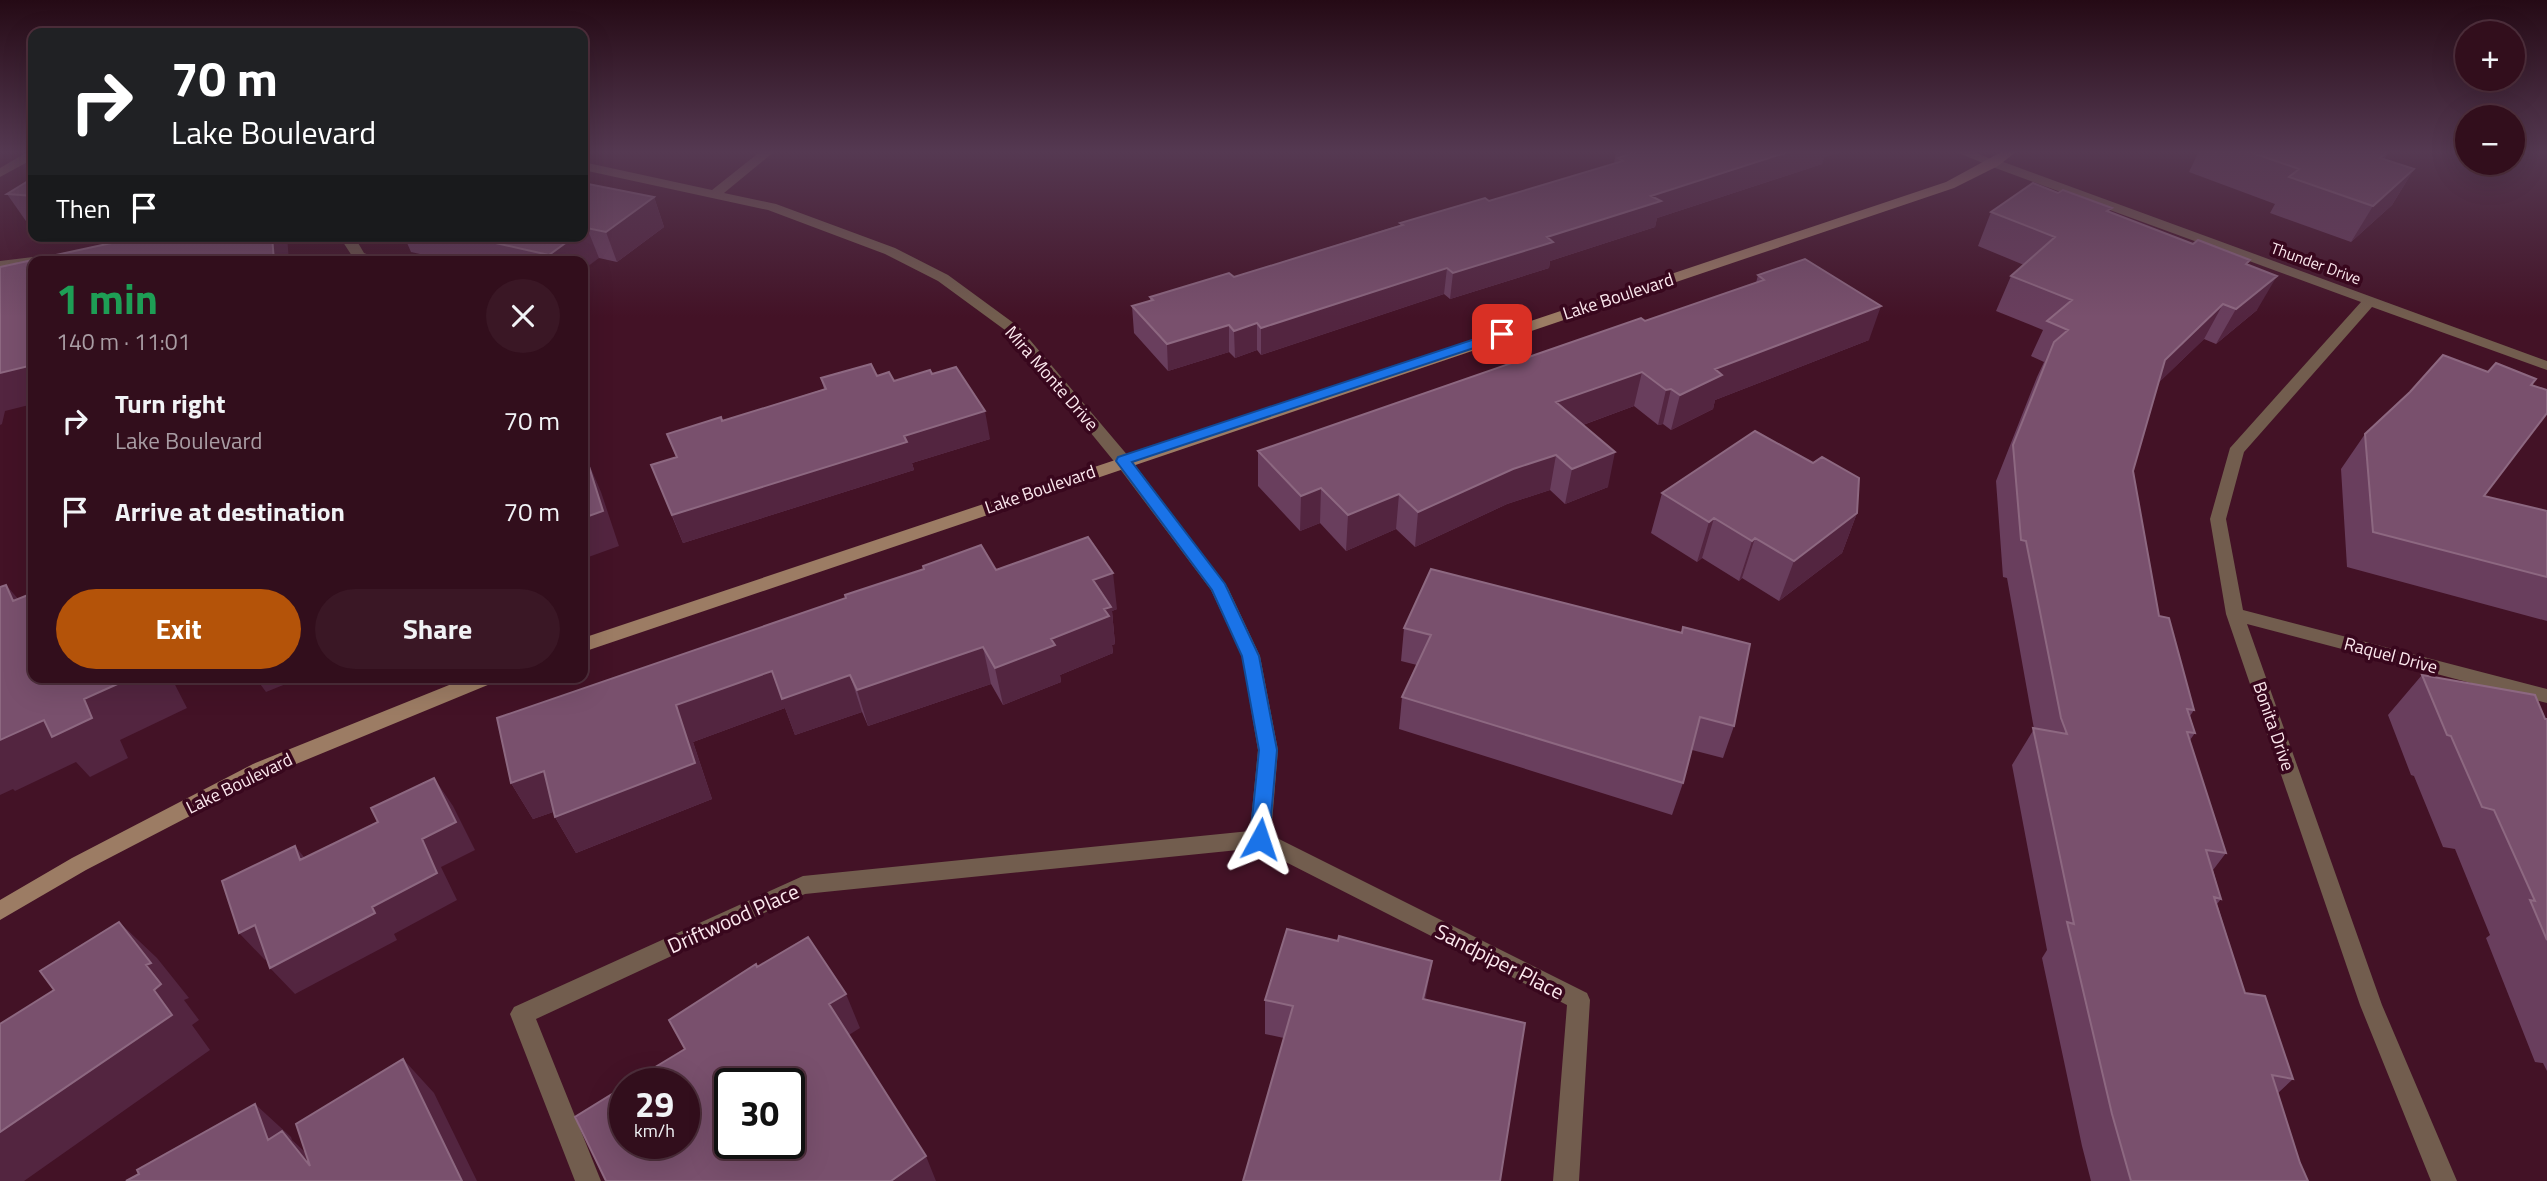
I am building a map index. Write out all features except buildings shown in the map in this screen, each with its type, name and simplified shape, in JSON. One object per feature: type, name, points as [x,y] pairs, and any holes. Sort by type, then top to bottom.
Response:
[{"type":"main road","name":"Lake Boulevard","points":[[588,643],[1887,206]]},
{"type":"main road","name":"Lake Boulevard","points":[[0,911],[79,864],[260,770],[473,683]]},
{"type":"street","name":"Mira Monte Drive","points":[[768,206],[890,251],[943,278],[1014,330],[1123,461],[1219,588],[1251,656],[1268,750],[1260,839]]},
{"type":"street","name":"Thunder Drive","points":[[2110,206],[2547,366]]},
{"type":"street","points":[[0,265],[28,262]]},
{"type":"street","name":"Bonita Drive","points":[[2369,302],[2236,451],[2218,519],[2235,614],[2371,1005],[2444,1181]]},
{"type":"street","name":"Raquel Drive","points":[[2235,614],[2547,696]]},
{"type":"street","name":"Driftwood Place","points":[[588,1181],[522,1014],[803,885],[1260,839]]},
{"type":"street","name":"Sandpiper Place","points":[[1260,839],[1579,1000],[1566,1181]]},
{"type":"route","points":[[1260,839],[1268,750],[1251,656],[1219,588],[1123,461],[1502,334]]}]
